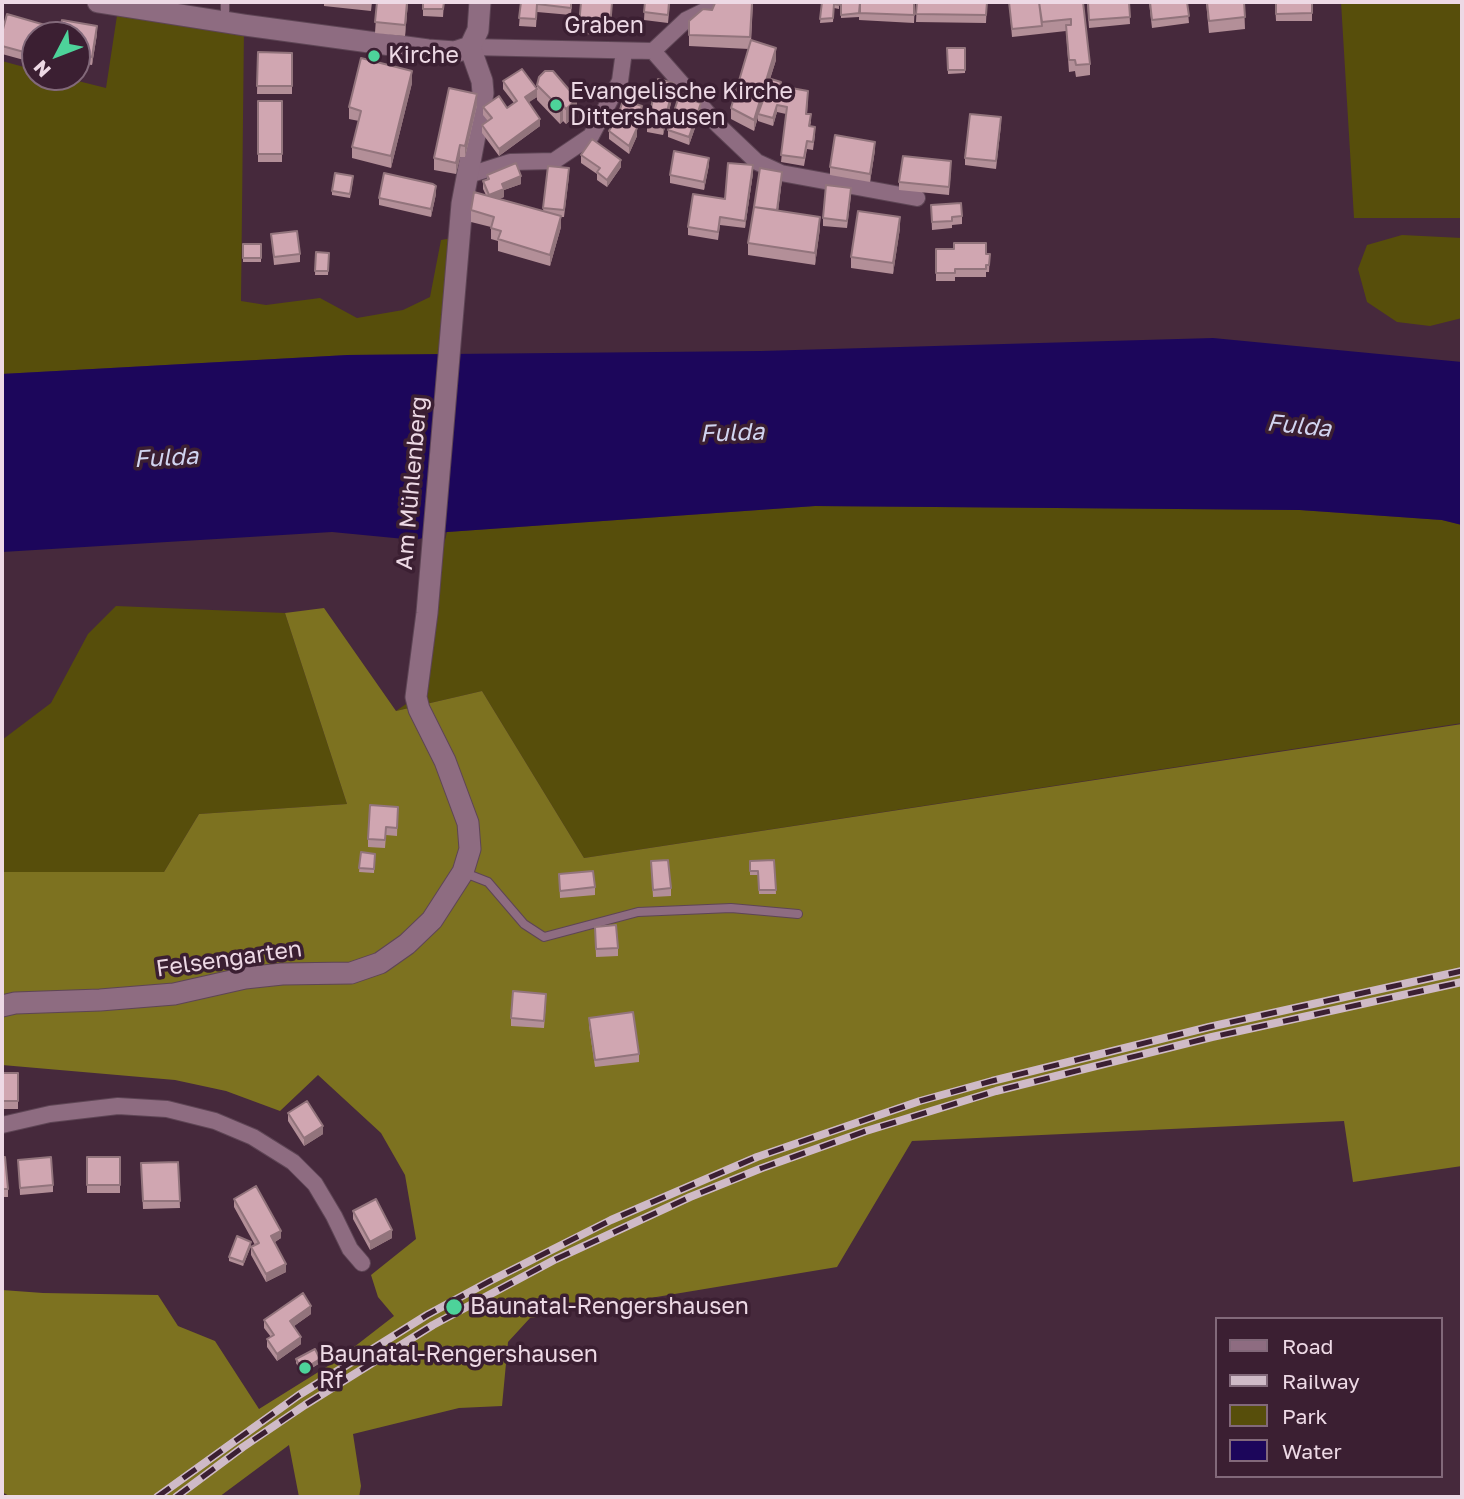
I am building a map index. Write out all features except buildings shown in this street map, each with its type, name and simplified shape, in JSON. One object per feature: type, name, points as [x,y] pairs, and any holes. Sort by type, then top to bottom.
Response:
[{"type":"street","points":[[98,2],[225,12],[428,51],[455,52],[470,47],[478,30],[480,2]]},
{"type":"street","name":"Graben","points":[[470,47],[653,51],[687,20],[723,2]]},
{"type":"street","name":"Am Mühlenberg","points":[[440,908],[463,872],[470,849],[468,823],[445,761],[419,709],[416,697],[427,613],[460,225],[466,176],[483,93],[482,81],[470,47]]},
{"type":"street","points":[[466,176],[510,162],[554,161],[592,136],[620,81],[624,51]]},
{"type":"street","points":[[653,51],[718,125],[757,162],[780,173],[917,198]]},
{"type":"street","name":"Felsengarten","points":[[2,1006],[174,994],[246,978],[282,974],[351,973],[389,957],[415,936],[440,908]]},
{"type":"street","points":[[2,1125],[50,1114],[118,1106],[167,1110],[215,1121],[253,1138],[293,1162],[315,1184],[350,1249],[362,1263]]},
{"type":"lane","points":[[463,872],[488,883],[524,924],[544,937],[638,912],[731,908],[798,914]]},
{"type":"green space","points":[[1341,2],[1462,2],[1462,218],[1354,218]]},
{"type":"green space","points":[[118,9],[244,27],[241,301],[266,305],[320,298],[357,318],[403,310],[430,297],[441,240],[463,236],[450,354],[348,355],[2,374],[2,61],[21,66],[21,91],[91,91],[91,84],[106,88]]},
{"type":"green space","points":[[1402,235],[1462,238],[1462,318],[1430,326],[1397,322],[1367,302],[1358,269],[1367,245]]},
{"type":"green space","points":[[815,506],[1300,510],[1442,520],[1462,525],[1462,723],[584,858],[482,691],[396,711],[416,697],[427,613],[447,532]]},
{"type":"green space","points":[[116,606],[285,613],[347,804],[199,814],[164,872],[2,872],[2,740],[51,703],[88,634]]},
{"type":"shaded area","points":[[324,608],[396,711],[482,691],[584,858],[1462,724],[1462,1166],[1353,1182],[1344,1121],[912,1141],[837,1267],[530,1318],[508,1342],[502,1406],[459,1408],[353,1434],[361,1486],[359,1497],[299,1497],[289,1445],[219,1497],[11,1497],[2,1492],[2,1290],[158,1295],[178,1326],[215,1341],[259,1409],[336,1361],[394,1316],[378,1297],[371,1275],[416,1239],[405,1175],[381,1133],[318,1075],[280,1111],[226,1091],[175,1080],[2,1065],[2,872],[164,872],[199,814],[347,804],[285,613]]},
{"type":"water","name":"Fulda","points":[[1213,338],[1462,362],[1462,525],[1442,520],[1300,510],[815,506],[447,532],[415,540],[332,532],[2,552],[2,374],[348,355],[761,351]]},
{"type":"railway","points":[[157,1497],[299,1395],[427,1315],[611,1220],[757,1157],[920,1101],[992,1081],[1209,1027],[1462,971]]},
{"type":"railway","points":[[176,1497],[305,1405],[433,1325],[556,1259],[690,1197],[762,1168],[866,1131],[996,1091],[1212,1037],[1462,982]]},
{"type":"place","name":"Kirche","points":[[374,56]]},
{"type":"place","name":"Evangelische Kirche Dittershausen","points":[[556,105]]},
{"type":"place","name":"Baunatal-Rengershausen","points":[[454,1307]]},
{"type":"place","name":"Baunatal-Rengershausen Rf","points":[[305,1368]]}]
